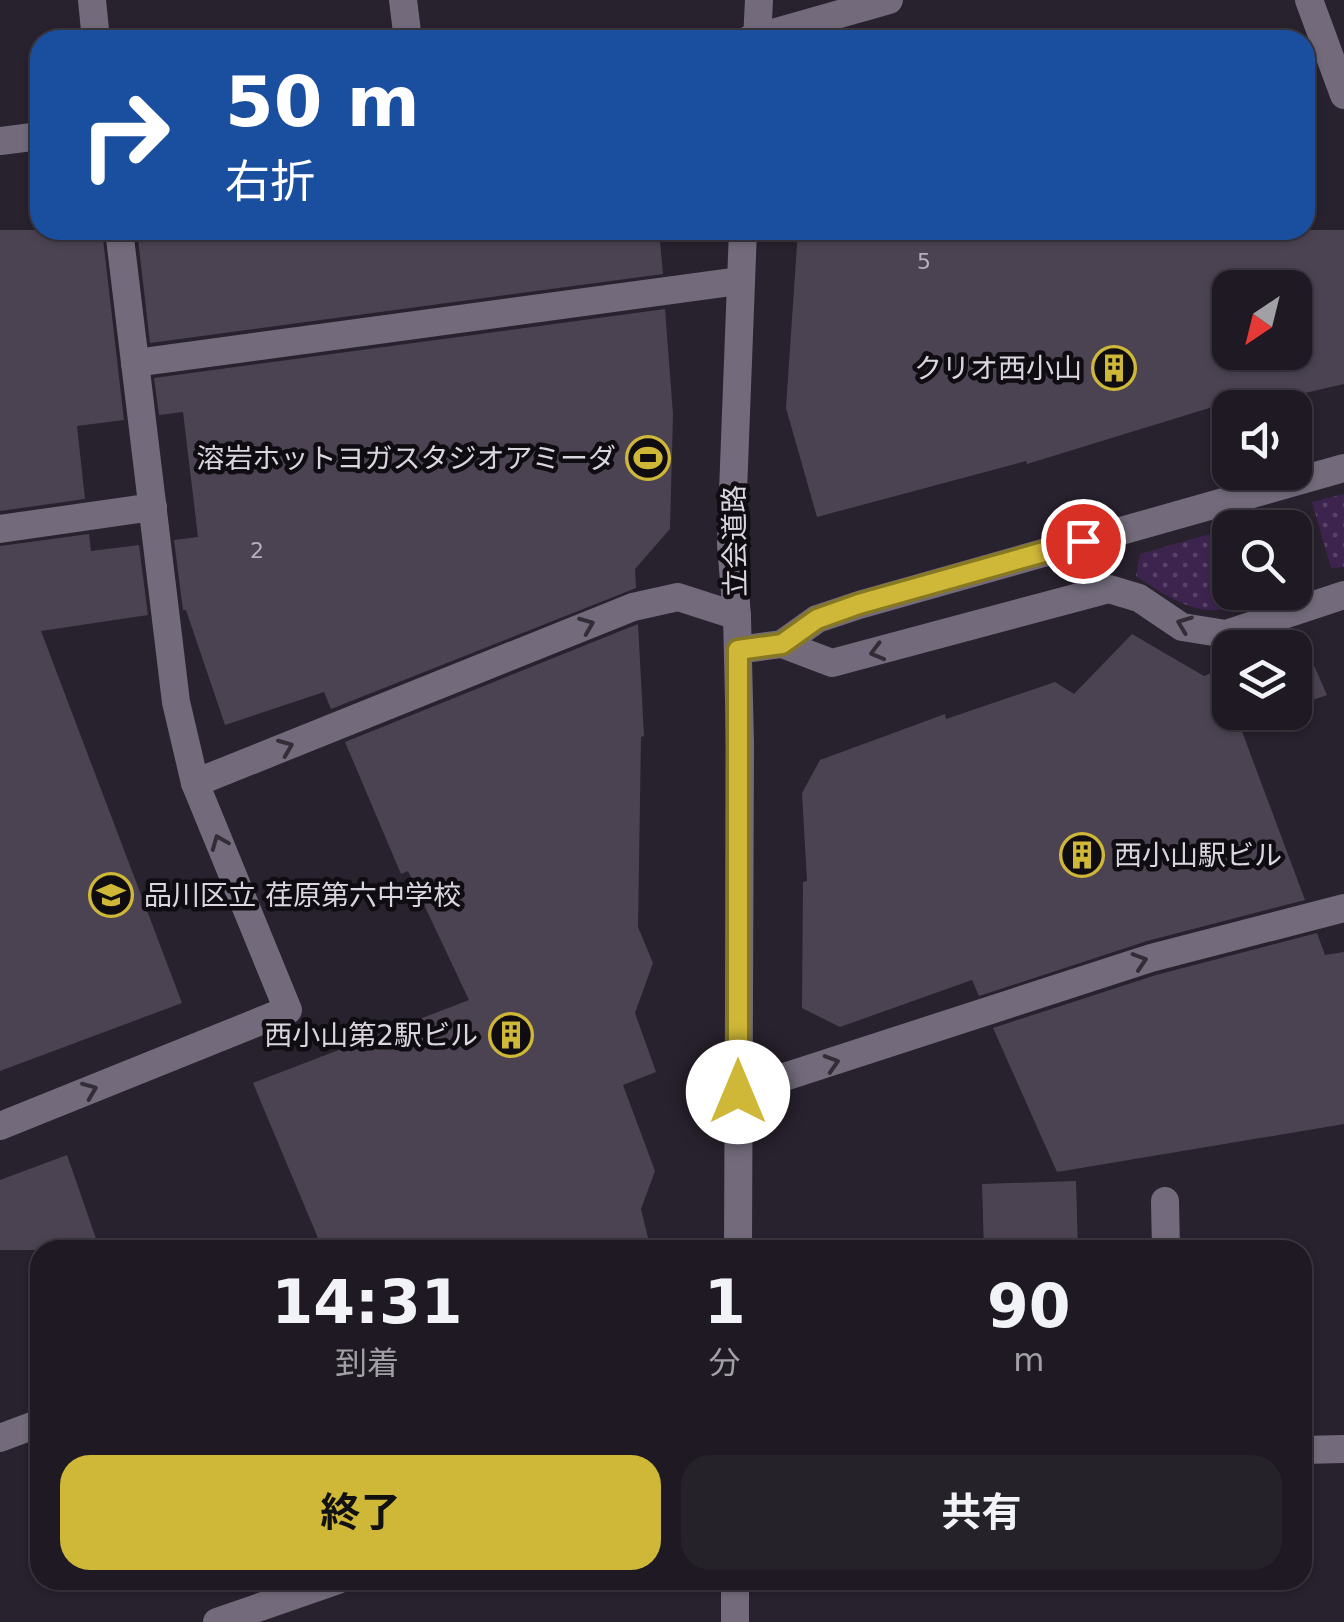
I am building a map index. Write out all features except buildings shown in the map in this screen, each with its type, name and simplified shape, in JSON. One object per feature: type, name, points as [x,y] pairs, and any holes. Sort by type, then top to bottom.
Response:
[{"type":"street","points":[[92,0],[95,30]]},
{"type":"street","points":[[403,0],[407,30]]},
{"type":"street","points":[[755,30],[758,0]]},
{"type":"street","points":[[781,30],[890,0]]},
{"type":"street","points":[[1309,0],[1344,95]]},
{"type":"street","points":[[0,141],[30,137]]},
{"type":"street","points":[[0,1126],[288,1010],[195,783],[176,702],[120,240]]},
{"type":"street","name":"立会道路","points":[[738,1240],[738,650],[731,544],[742,240]]},
{"type":"street","points":[[134,363],[739,281]]},
{"type":"street","points":[[738,650],[782,644],[817,619],[859,604],[1344,468]]},
{"type":"street","points":[[0,529],[153,507]]},
{"type":"street","points":[[782,644],[832,663],[1109,589],[1139,598],[1182,627],[1226,634],[1344,595]]},
{"type":"street","points":[[195,783],[633,607],[678,597],[737,616]]},
{"type":"street","points":[[738,1092],[1151,958],[1344,908]]},
{"type":"street","points":[[1165,1201],[1166,1240]]},
{"type":"street","points":[[0,1438],[30,1427]]},
{"type":"street","points":[[1312,1450],[1344,1449]]},
{"type":"street","points":[[217,1622],[309,1590]]},
{"type":"street","points":[[734,1622],[736,1590]]},
{"type":"shaded area","points":[[1344,494],[1344,567],[1331,568],[1312,502]]},
{"type":"shaded area","points":[[1212,533],[1212,610],[1182,603],[1136,576],[1140,554]]},
{"type":"place","name":"クリオ西小山","points":[[1114,368]]},
{"type":"place","name":"溶岩ホットヨガスタジオアミーダ","points":[[648,458]]},
{"type":"place","name":"西小山駅ビル","points":[[1082,855]]},
{"type":"place","name":"品川区立 荏原第六中学校","points":[[111,895]]},
{"type":"place","name":"西小山第2駅ビル","points":[[511,1035]]},
{"type":"route","points":[[738,1092],[738,650],[782,644],[817,619],[859,604],[1083,541]]}]
